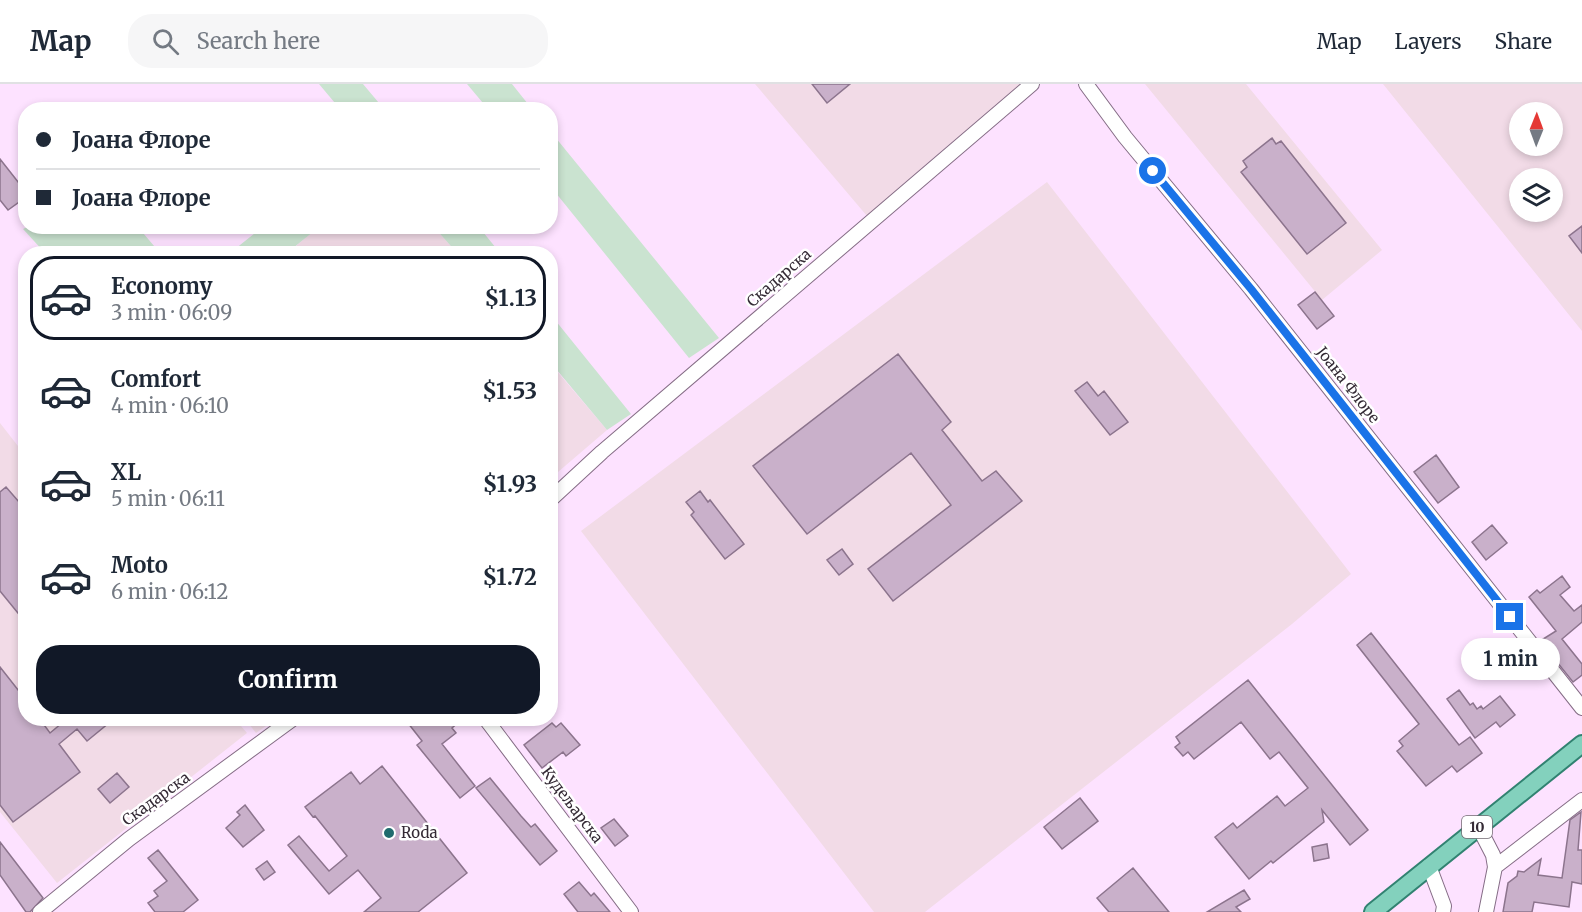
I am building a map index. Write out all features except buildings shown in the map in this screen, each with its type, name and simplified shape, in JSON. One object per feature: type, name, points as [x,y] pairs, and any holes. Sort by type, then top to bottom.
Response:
[{"type":"main road","name":"10","points":[[1373,912],[1582,744]]},
{"type":"street","name":"Скадарска","points":[[558,493],[602,452],[1032,84]]},
{"type":"street","name":"Јоана Флоре","points":[[1086,84],[1125,137],[1251,289],[1582,708]]},
{"type":"street","name":"Скадарска","points":[[40,912],[129,839],[283,726]]},
{"type":"street","name":"Кудељарска","points":[[491,726],[632,912]]},
{"type":"street","points":[[1495,867],[1582,800]]},
{"type":"street","points":[[1478,826],[1493,855],[1495,867],[1486,912]]},
{"type":"street","points":[[1429,866],[1444,906],[1443,912]]},
{"type":"shaded area","points":[[755,84],[1022,84],[867,216]]},
{"type":"shaded area","points":[[1145,84],[1246,84],[1382,250],[1322,300]]},
{"type":"shaded area","points":[[1383,84],[1582,84],[1582,331]]},
{"type":"shaded area","points":[[1047,182],[1351,574],[1292,624],[925,912],[874,912],[581,531]]},
{"type":"shaded area","points":[[310,234],[440,234],[451,246],[296,246]]},
{"type":"shaded area","points":[[558,372],[607,430],[558,472]]},
{"type":"shaded area","points":[[0,423],[18,446],[18,726],[241,726],[247,733],[57,883],[0,812]]},
{"type":"shaded area","points":[[250,726],[266,726],[256,733]]},
{"type":"green space","points":[[319,84],[363,84],[378,102],[334,102]]},
{"type":"green space","points":[[467,84],[512,84],[526,102],[482,102]]},
{"type":"green space","points":[[558,141],[719,338],[689,358],[558,196]]},
{"type":"green space","points":[[28,234],[144,234],[154,246],[39,246]]},
{"type":"green space","points":[[254,234],[310,234],[296,246],[239,246]]},
{"type":"green space","points":[[440,234],[485,234],[494,246],[451,246]]},
{"type":"green space","points":[[558,324],[631,414],[607,430],[558,371]]},
{"type":"place","name":"Roda","points":[[389,833]]},
{"type":"route","points":[[1153,171],[1251,289],[1510,617]]}]
